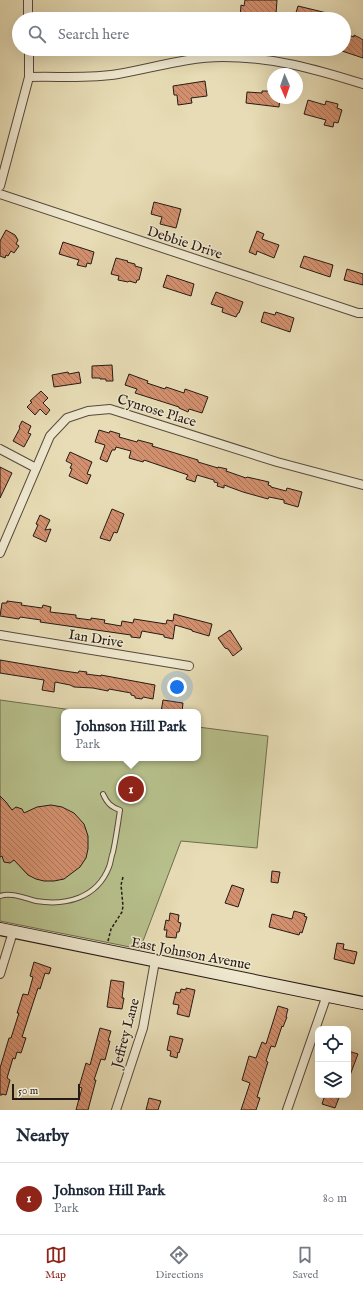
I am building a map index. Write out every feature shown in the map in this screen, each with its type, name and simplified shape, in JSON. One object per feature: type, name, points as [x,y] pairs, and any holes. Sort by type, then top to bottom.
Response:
[{"type":"street","points":[[28,0],[28,12]]},
{"type":"street","points":[[0,186],[29,77],[29,56]]},
{"type":"street","points":[[29,77],[95,76],[116,74],[177,61],[222,57],[267,59],[312,68],[363,84]]},
{"type":"street","name":"Debbie Drive","points":[[0,194],[358,313],[363,313]]},
{"type":"street","name":"Cynrose Place","points":[[0,553],[50,436],[67,418],[88,410],[110,408],[277,462],[363,485]]},
{"type":"street","points":[[0,448],[36,468]]},
{"type":"street","name":"Ian Drive","points":[[0,635],[189,666]]},
{"type":"street","name":"East Johnson Avenue","points":[[0,929],[363,1003]]},
{"type":"street","points":[[0,974],[13,932]]},
{"type":"street","name":"Jeffrey Lane","points":[[116,1110],[143,1028],[155,961]]},
{"type":"street","points":[[287,1110],[327,995]]},
{"type":"lane","points":[[0,896],[6,894],[54,903],[71,901],[89,893],[103,880],[110,866],[120,810],[112,807],[107,802],[103,794]]},
{"type":"path","points":[[106,951],[111,929],[122,912],[122,877]]},
{"type":"green space","points":[[0,700],[65,709],[61,709],[61,761],[201,761],[201,727],[268,736],[257,848],[181,841],[140,949],[0,921]]},
{"type":"building","points":[[245,0],[277,0],[276,12],[240,12],[241,5],[244,6]]},
{"type":"building","points":[[298,6],[323,12],[296,12]]},
{"type":"building","points":[[354,35],[363,40],[363,58],[351,54],[351,36],[354,37]]},
{"type":"building","points":[[205,81],[207,96],[191,98],[192,103],[178,105],[177,95],[174,95],[173,86]]},
{"type":"building","points":[[262,91],[267,91],[267,104],[279,104],[279,107],[246,103],[247,92],[262,93]]},
{"type":"building","points":[[308,100],[325,105],[326,101],[338,104],[337,108],[342,110],[338,123],[334,122],[333,127],[324,125],[326,120],[304,114]]},
{"type":"building","points":[[154,202],[181,209],[176,228],[160,224],[162,217],[151,214]]},
{"type":"building","points":[[6,230],[15,235],[18,240],[16,244],[19,246],[14,253],[11,251],[5,258],[0,256],[0,241]]},
{"type":"building","points":[[257,231],[264,234],[262,239],[279,245],[274,258],[257,251],[256,255],[249,252]]},
{"type":"building","points":[[63,242],[94,252],[91,264],[87,263],[86,267],[77,265],[79,260],[59,254]]},
{"type":"building","points":[[304,256],[333,265],[330,277],[300,267]]},
{"type":"building","points":[[116,258],[128,261],[127,262],[142,268],[139,280],[137,280],[136,283],[118,280],[119,276],[111,274]]},
{"type":"building","points":[[347,269],[363,274],[363,285],[344,280]]},
{"type":"building","points":[[167,275],[194,284],[191,296],[163,287]]},
{"type":"building","points":[[216,292],[243,302],[236,317],[222,312],[223,308],[211,304]]},
{"type":"building","points":[[264,312],[275,315],[276,312],[294,318],[290,332],[261,322]]},
{"type":"building","points":[[112,365],[113,381],[92,378],[92,366]]},
{"type":"building","points":[[68,372],[69,374],[79,372],[81,383],[54,387],[52,375]]},
{"type":"building","points":[[129,374],[148,381],[147,383],[165,389],[166,387],[184,393],[185,389],[208,397],[202,413],[189,409],[188,412],[179,407],[135,393],[137,389],[125,385]]},
{"type":"building","points":[[41,391],[48,398],[43,403],[50,410],[46,415],[40,409],[35,415],[27,407],[32,402],[30,401]]},
{"type":"building","points":[[22,421],[31,426],[28,433],[31,434],[24,447],[13,441]]},
{"type":"building","points":[[99,430],[120,434],[119,437],[137,442],[138,440],[153,444],[152,446],[198,460],[198,462],[227,469],[226,471],[246,478],[269,482],[268,485],[271,487],[286,491],[287,488],[302,492],[298,507],[284,503],[284,500],[269,497],[268,499],[224,485],[224,488],[217,486],[218,483],[214,482],[214,480],[197,475],[195,482],[186,479],[188,475],[144,460],[143,462],[129,458],[131,451],[116,447],[115,450],[112,450],[107,462],[100,459],[105,445],[95,442]]},
{"type":"building","points":[[70,452],[92,462],[87,474],[91,475],[87,484],[69,476],[72,469],[70,468],[72,464],[66,461]]},
{"type":"building","points":[[0,467],[12,473],[0,498]]},
{"type":"building","points":[[112,509],[124,514],[117,533],[114,532],[110,541],[100,538]]},
{"type":"building","points":[[40,515],[50,520],[45,530],[51,529],[46,542],[33,536],[38,525],[36,524]]},
{"type":"building","points":[[7,601],[42,608],[43,605],[51,607],[50,612],[76,615],[76,618],[105,620],[104,623],[121,626],[122,621],[133,623],[134,619],[166,624],[167,620],[173,621],[174,614],[212,624],[209,636],[175,625],[173,639],[164,637],[164,635],[142,631],[140,638],[131,637],[131,635],[40,622],[41,620],[0,616],[2,603],[7,603]]},
{"type":"building","points":[[230,630],[242,649],[233,656],[218,638]]},
{"type":"building","points":[[0,660],[78,673],[79,671],[87,672],[86,674],[101,675],[155,685],[153,699],[143,697],[142,699],[135,698],[135,696],[131,695],[131,693],[109,689],[108,691],[93,688],[74,687],[55,682],[54,692],[42,690],[44,680],[0,673]]},
{"type":"building","points":[[163,700],[183,703],[182,709],[162,709]]},
{"type":"building","points":[[0,796],[12,810],[16,807],[22,809],[24,813],[37,807],[51,805],[62,807],[74,813],[84,824],[88,836],[86,858],[80,867],[64,879],[44,881],[28,875],[14,860],[10,863],[4,862],[2,856],[0,857]]},
{"type":"building","points":[[272,871],[280,872],[278,883],[271,882]]},
{"type":"building","points":[[232,885],[244,889],[238,907],[225,903]]},
{"type":"building","points":[[294,911],[305,914],[304,916],[307,917],[302,933],[300,932],[299,935],[269,927],[272,914],[292,919]]},
{"type":"building","points":[[170,913],[179,915],[178,922],[181,923],[176,938],[166,937],[167,930],[164,930],[166,920],[169,921]]},
{"type":"building","points":[[337,943],[344,944],[343,949],[357,952],[354,964],[334,959]]},
{"type":"building","points":[[34,962],[51,968],[49,974],[45,973],[40,989],[38,988],[22,1037],[26,1038],[21,1053],[17,1052],[15,1059],[13,1058],[7,1078],[10,1080],[6,1095],[0,1095],[0,1068],[9,1038],[11,1038],[19,1013],[17,1013],[23,994],[28,995],[33,977],[30,976]]},
{"type":"building","points":[[111,980],[124,982],[122,1009],[107,1007]]},
{"type":"building","points":[[186,988],[195,990],[189,1017],[177,1014],[179,1005],[173,1004],[176,992],[180,993],[181,989],[186,990]]},
{"type":"building","points":[[278,1006],[288,1009],[287,1017],[283,1027],[282,1026],[275,1047],[271,1046],[266,1061],[268,1062],[257,1097],[260,1098],[256,1110],[241,1110],[250,1083],[242,1080],[249,1056],[256,1058],[262,1042],[266,1044]]},
{"type":"building","points":[[100,1028],[111,1031],[105,1060],[101,1059],[94,1080],[96,1080],[88,1110],[76,1110],[82,1088],[79,1087],[86,1063],[90,1065]]},
{"type":"building","points":[[170,1036],[183,1039],[177,1058],[170,1056],[171,1051],[167,1050]]},
{"type":"building","points":[[351,1052],[358,1054],[351,1073]]},
{"type":"building","points":[[149,1098],[161,1101],[158,1110],[146,1110]]},
{"type":"building","points":[[324,1098],[339,1098],[335,1108],[322,1104]]},
{"type":"place","name":"Johnson Hill Park","points":[[131,789]]}]
